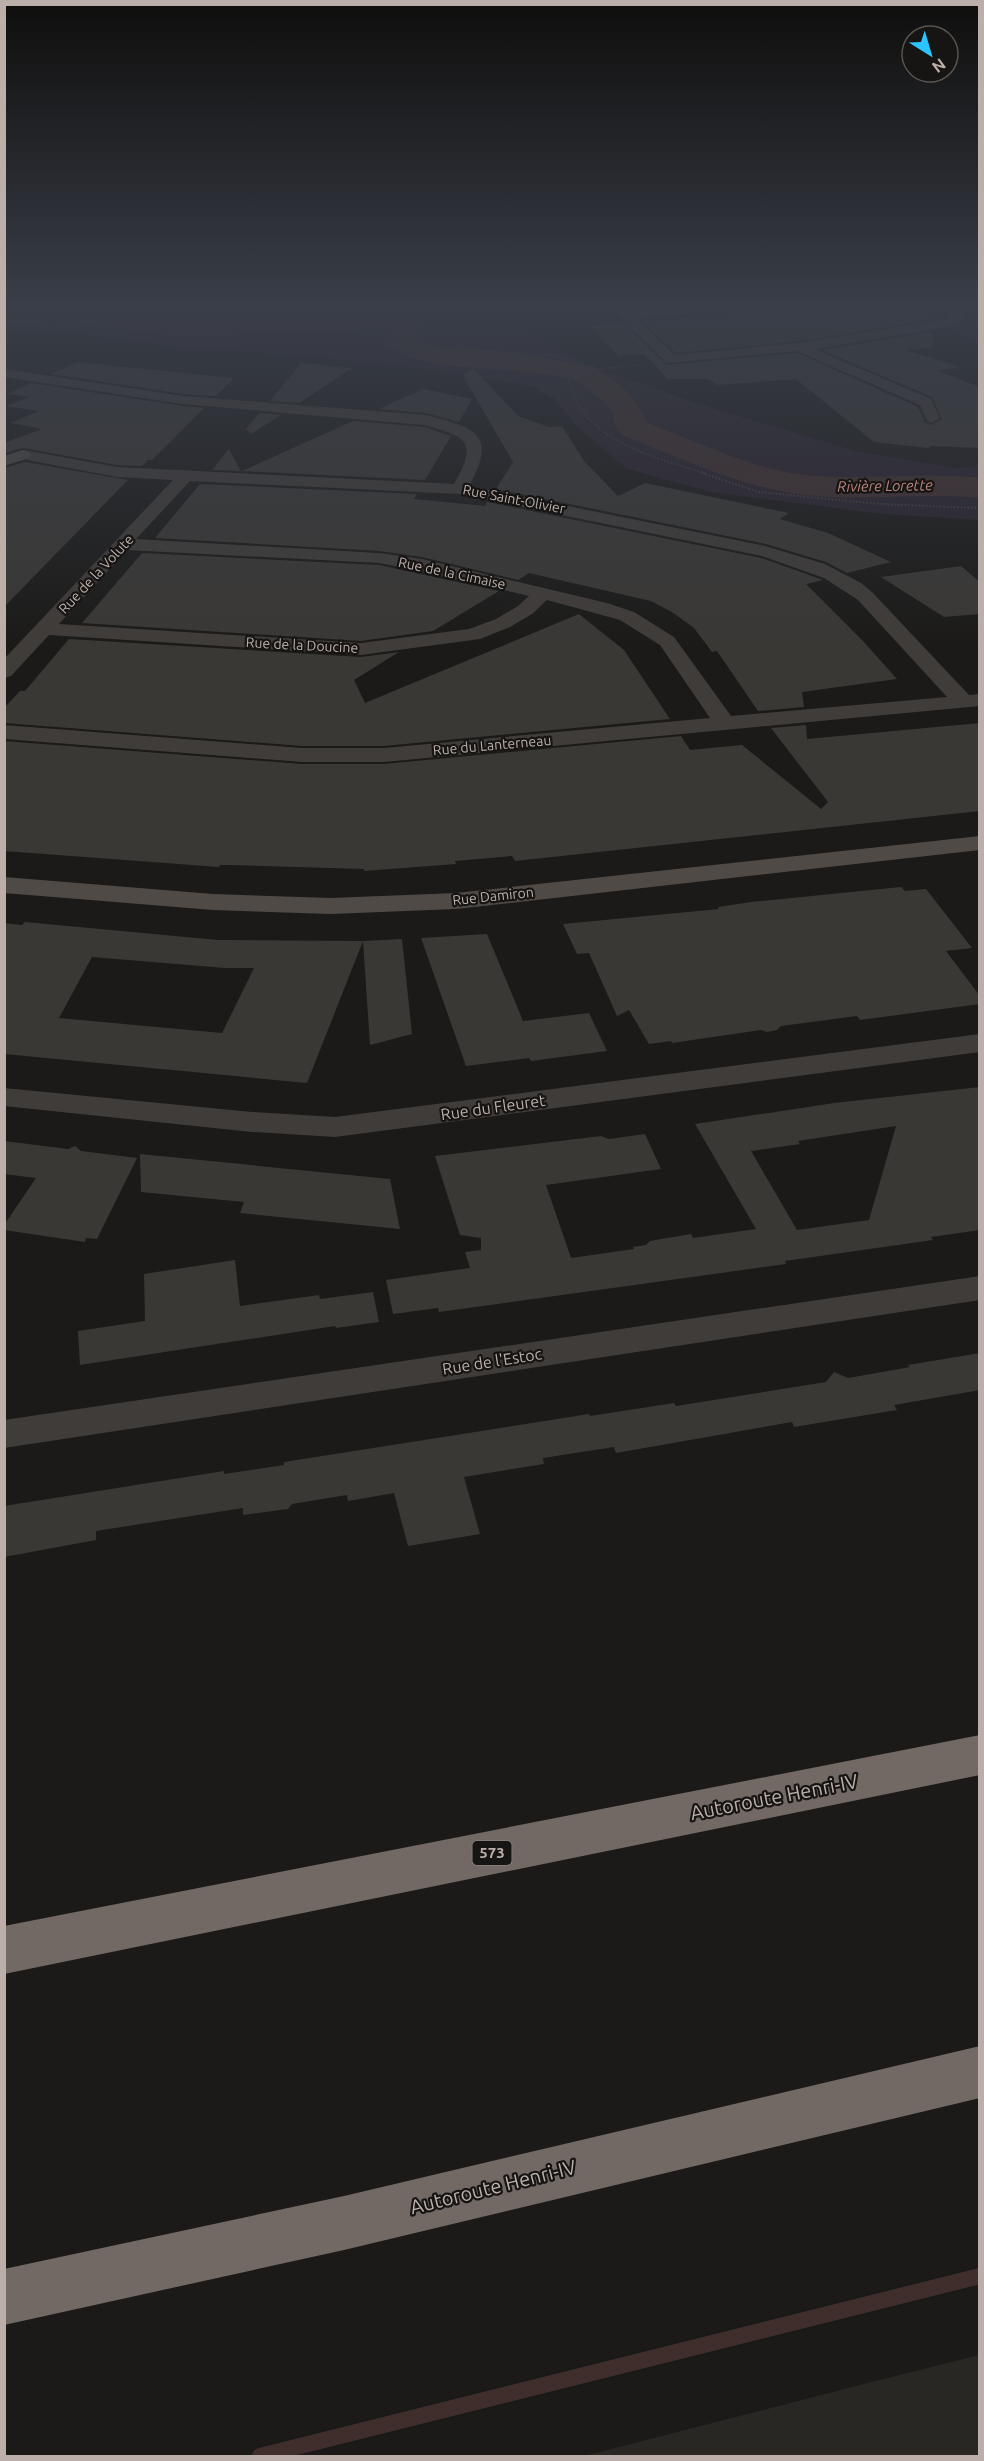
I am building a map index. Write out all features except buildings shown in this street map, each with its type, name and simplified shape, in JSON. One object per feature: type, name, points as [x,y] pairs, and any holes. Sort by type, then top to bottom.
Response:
[{"type":"highway","name":"Autoroute Henri-IV","points":[[4,1950],[980,1755]]},
{"type":"highway","name":"Autoroute Henri-IV","points":[[4,2297],[344,2223],[980,2072]]},
{"type":"street","points":[[399,418],[447,425],[465,433],[475,442],[477,448],[468,475],[459,489]]},
{"type":"street","name":"Rue Saint-Olivier","points":[[4,451],[117,472],[459,489],[765,551],[806,563],[838,576],[865,596],[972,701]]},
{"type":"street","points":[[4,461],[23,455]]},
{"type":"street","name":"Rue de la Volute","points":[[4,672],[125,544],[186,475]]},
{"type":"street","name":"Rue de la Cimaise","points":[[125,544],[379,558],[544,593],[627,616],[667,641],[724,724]]},
{"type":"street","name":"Rue de la Doucine","points":[[46,629],[361,649],[473,635],[503,623],[525,610],[544,593]]},
{"type":"street","name":"Rue du Lanterneau","points":[[4,732],[302,755],[384,755],[972,701]]},
{"type":"street","name":"Rue Damiron","points":[[4,885],[213,902],[342,906],[456,901],[980,843]]},
{"type":"street","name":"Rue du Fleuret","points":[[4,1097],[252,1122],[335,1127],[980,1043]]},
{"type":"street","name":"Rue de l'Estoc","points":[[4,1434],[980,1288]]},
{"type":"path","points":[[589,418],[602,431],[646,454],[759,492],[879,504],[980,508]]},
{"type":"shaded area","points":[[569,418],[745,418],[859,452],[958,468],[979,465],[979,520],[881,514],[711,492],[627,469]]},
{"type":"shaded area","points":[[979,2355],[979,2456],[584,2456],[860,2385]]},
{"type":"waterway","name":"Rivière Lorette","points":[[628,418],[628,422],[635,429],[741,470],[784,482],[827,487],[936,485],[980,488]]},
{"type":"waterway","points":[[260,2456],[980,2276]]}]
